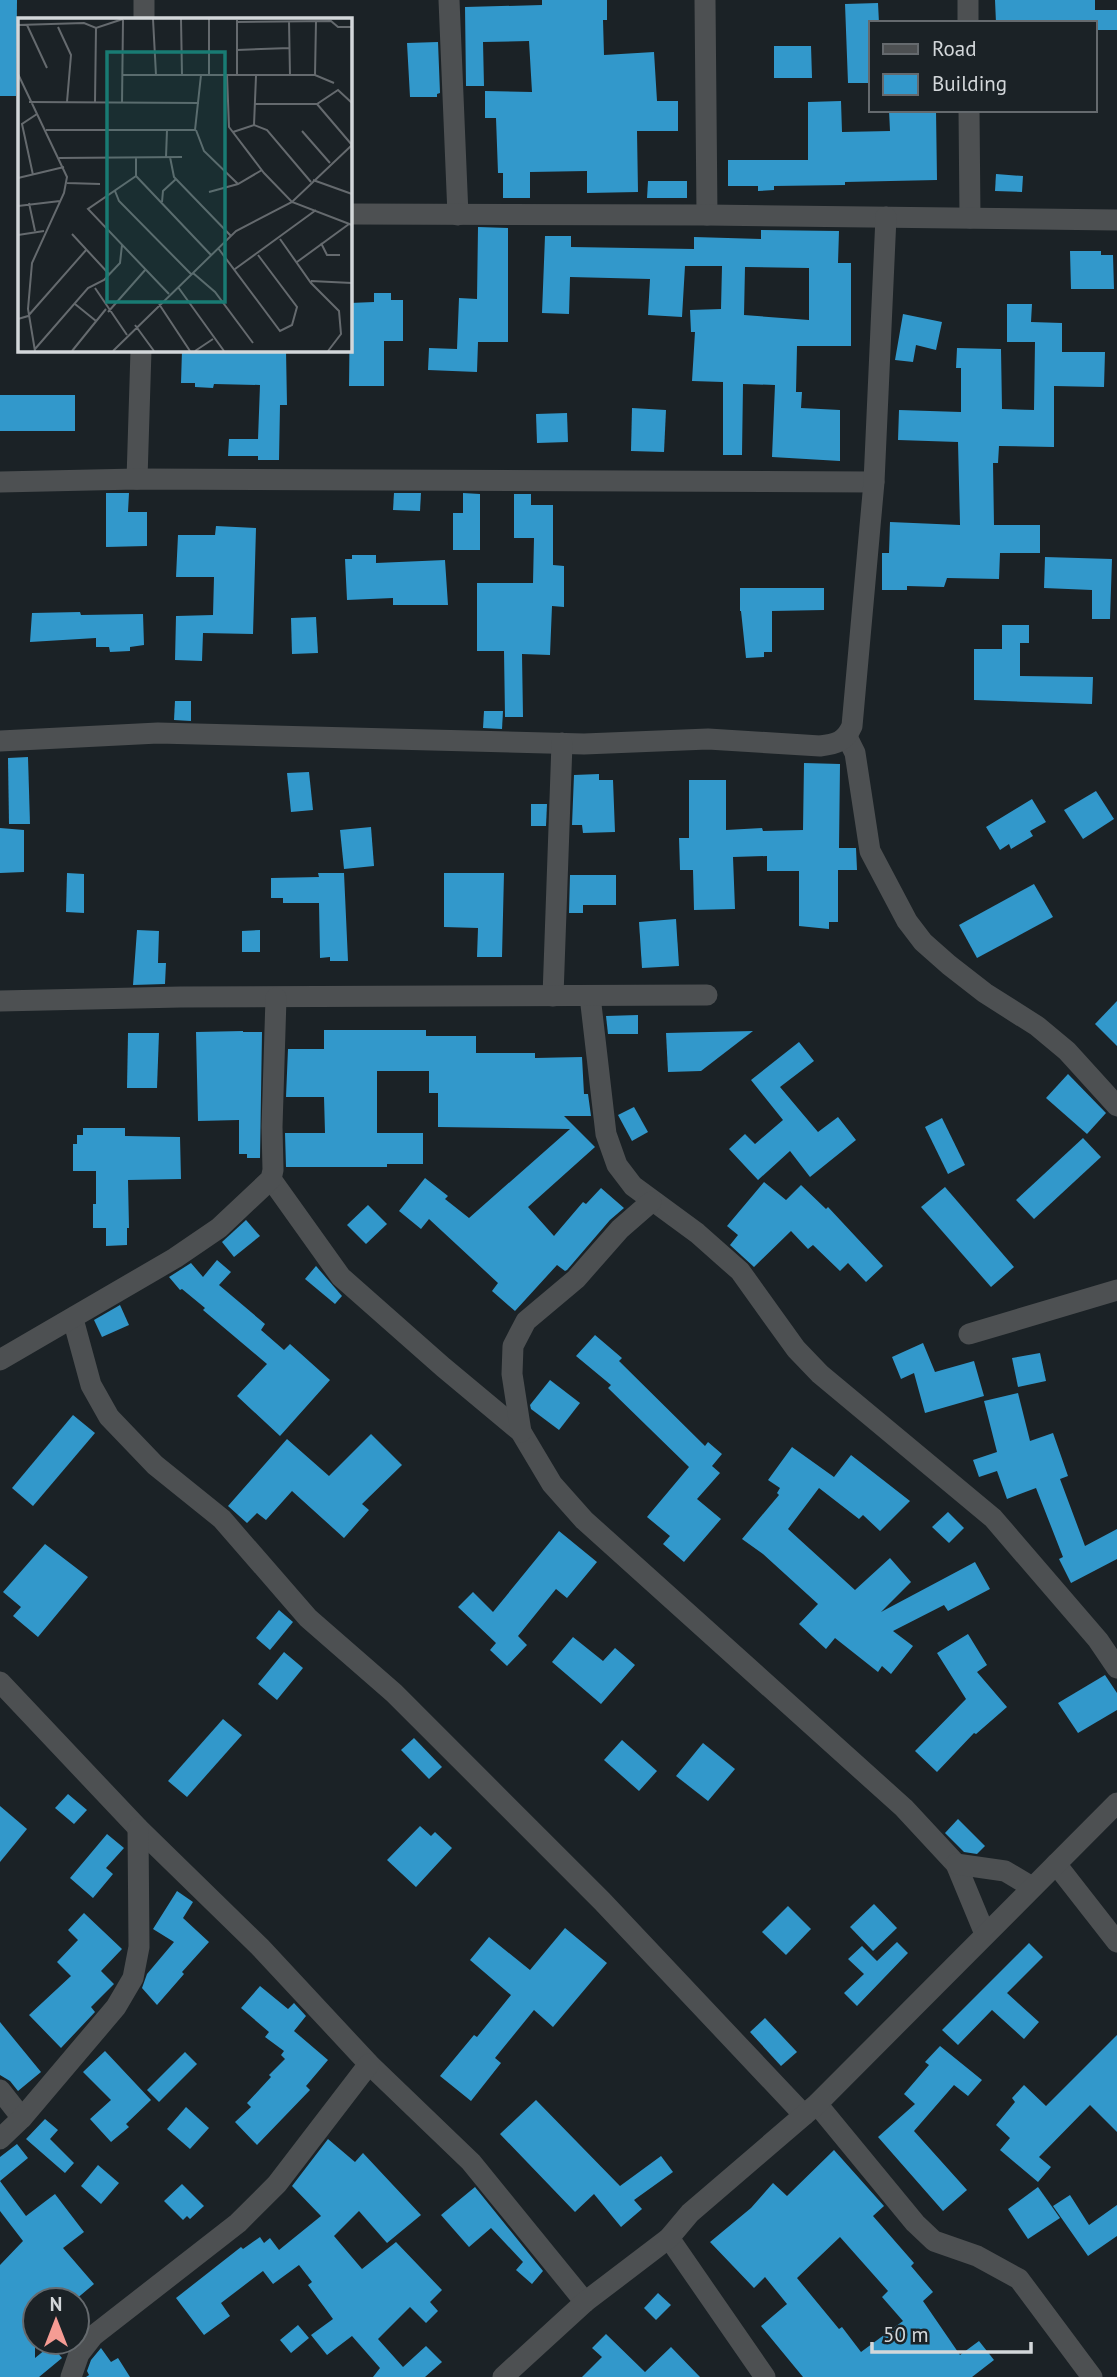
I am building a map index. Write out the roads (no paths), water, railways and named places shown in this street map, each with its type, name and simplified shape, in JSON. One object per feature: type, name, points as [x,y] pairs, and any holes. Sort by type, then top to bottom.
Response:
[{"type":"street","points":[[144,0],[144,18]]},
{"type":"street","points":[[449,0],[458,215]]},
{"type":"street","points":[[705,0],[706,215]]},
{"type":"street","points":[[968,0],[968,21]]},
{"type":"street","points":[[969,112],[970,218]]},
{"type":"street","points":[[352,214],[1117,220]]},
{"type":"street","points":[[0,741],[158,733],[562,743],[708,739],[820,746],[837,743],[847,737],[852,726],[874,482],[886,217]]},
{"type":"street","points":[[136,479],[141,352]]},
{"type":"street","points":[[0,482],[136,479],[874,482]]},
{"type":"street","points":[[847,737],[855,753],[870,852],[907,921],[923,942],[948,965],[985,993],[1037,1026],[1067,1051],[1117,1107]]},
{"type":"street","points":[[554,996],[562,743]]},
{"type":"street","points":[[0,1002],[706,995]]},
{"type":"street","points":[[590,996],[606,1134],[617,1165],[633,1186],[651,1202],[697,1233],[740,1271],[796,1349],[820,1374],[993,1518],[1098,1640],[1117,1668]]},
{"type":"street","points":[[0,1360],[175,1258],[219,1228],[271,1180],[275,998]]},
{"type":"street","points":[[271,1180],[341,1277],[522,1432]]},
{"type":"street","points":[[651,1202],[620,1229],[576,1279],[526,1321],[513,1346],[512,1374],[522,1432],[552,1484],[584,1520],[893,1798],[956,1864],[985,1934]]},
{"type":"street","points":[[969,1334],[1117,1290]]},
{"type":"street","points":[[72,1319],[91,1385],[109,1417],[155,1465],[222,1519],[308,1618],[394,1693],[810,2109],[934,2241],[977,2256],[1019,2279],[1092,2377]]},
{"type":"street","points":[[0,1682],[138,1828],[260,1947],[369,2064],[471,2162],[585,2302]]},
{"type":"street","points":[[502,2377],[585,2302],[669,2238],[690,2213],[810,2109],[1117,1804]]},
{"type":"street","points":[[0,2139],[22,2118],[116,2007],[133,1978],[139,1947],[138,1828]]},
{"type":"street","points":[[956,1864],[1005,1871],[1032,1887]]},
{"type":"street","points":[[1056,1864],[1117,1942]]},
{"type":"street","points":[[71,2377],[79,2354],[93,2336],[238,2223],[277,2184],[369,2064]]},
{"type":"street","points":[[0,2090],[22,2118]]},
{"type":"street","points":[[669,2238],[765,2377]]}]
